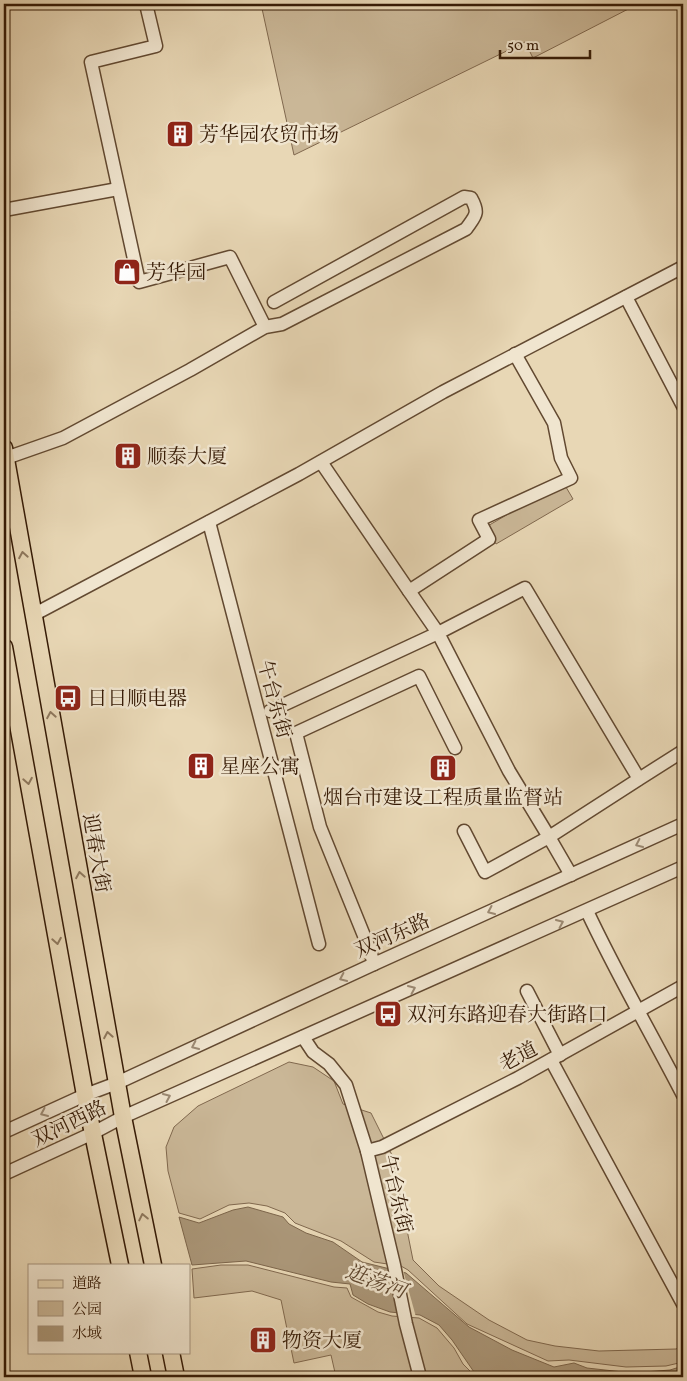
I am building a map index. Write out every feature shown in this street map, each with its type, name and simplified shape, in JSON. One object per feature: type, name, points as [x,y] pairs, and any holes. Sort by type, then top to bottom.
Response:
[{"type":"main road","name":"迎春大街","points":[[5,453],[123,1117],[153,1264]]},
{"type":"main road","points":[[4,647],[85,1095],[120,1264]]},
{"type":"main road","points":[[138,1354],[143,1377]]},
{"type":"main road","points":[[171,1354],[176,1377]]},
{"type":"street","points":[[146,4],[156,46],[92,62],[139,282],[230,257],[265,327]]},
{"type":"street","points":[[4,210],[118,189]]},
{"type":"street","points":[[5,453],[63,438],[190,370],[265,327],[282,324],[466,229],[477,213],[476,207],[471,198],[464,196],[274,302]]},
{"type":"street","points":[[33,615],[321,462],[443,392],[683,267]]},
{"type":"street","points":[[626,297],[683,406]]},
{"type":"street","points":[[409,591],[489,539],[479,520],[571,478],[561,458],[554,423],[515,354]]},
{"type":"street","points":[[321,462],[438,633],[510,771],[571,875]]},
{"type":"street","name":"午台东街","points":[[209,522],[319,944]]},
{"type":"street","points":[[270,711],[438,633],[525,588],[639,778]]},
{"type":"street","points":[[374,964],[320,827],[296,732],[419,676],[455,748]]},
{"type":"street","points":[[464,831],[485,872],[549,837],[683,751]]},
{"type":"street","name":"双河东路","points":[[117,1082],[683,824]]},
{"type":"street","points":[[123,1117],[587,911],[683,866]]},
{"type":"street","points":[[587,911],[607,954],[639,1010],[683,1095]]},
{"type":"street","name":"老道","points":[[367,1151],[382,1146],[510,1082],[683,986]]},
{"type":"street","points":[[527,992],[556,1057],[683,1304]]},
{"type":"street","name":"午台东街","points":[[303,1037],[313,1052],[328,1064],[346,1085],[367,1151],[406,1324],[420,1377]]},
{"type":"street","name":"双河西路","points":[[4,1132],[117,1082]]},
{"type":"street","name":"双河西路","points":[[4,1174],[123,1117]]},
{"type":"green space","points":[[261,4],[638,4],[533,58],[525,42],[294,155]]},
{"type":"green space","points":[[563,482],[573,499],[496,544],[486,527]]},
{"type":"green space","points":[[289,1062],[313,1067],[334,1081],[343,1104],[371,1113],[392,1155],[413,1260],[439,1286],[489,1320],[527,1340],[555,1346],[599,1351],[676,1349],[683,1346],[683,1362],[666,1366],[626,1367],[569,1360],[548,1361],[467,1324],[408,1270],[401,1266],[374,1262],[341,1241],[295,1223],[285,1213],[267,1206],[249,1203],[229,1205],[200,1219],[179,1213],[168,1171],[166,1147],[174,1127],[198,1106]]},
{"type":"green space","points":[[221,1265],[248,1265],[334,1287],[347,1288],[351,1297],[378,1312],[392,1316],[419,1318],[437,1328],[454,1348],[463,1364],[476,1377],[336,1377],[331,1355],[294,1363],[281,1300],[252,1291],[194,1298],[192,1269]]},
{"type":"water","name":"逛荡河","points":[[248,1207],[283,1217],[289,1224],[306,1233],[333,1242],[362,1262],[406,1273],[469,1327],[512,1350],[554,1367],[574,1363],[587,1368],[632,1373],[670,1370],[683,1366],[683,1377],[481,1377],[474,1372],[439,1325],[420,1315],[390,1312],[368,1304],[353,1295],[350,1284],[331,1282],[246,1261],[192,1265],[179,1217],[199,1223],[233,1210]]},
{"type":"pier","points":[[388,1266],[403,1270],[416,1317],[400,1315]]},
{"type":"place","name":"芳华园农贸市场","points":[[180,134]]},
{"type":"place","name":"芳华园","points":[[127,272]]},
{"type":"place","name":"顺泰大厦","points":[[128,456]]},
{"type":"place","name":"日日顺电器","points":[[68,698]]},
{"type":"place","name":"星座公寓","points":[[201,766]]},
{"type":"place","name":"烟台市建设工程质量监督站","points":[[443,768]]},
{"type":"place","name":"双河东路迎春大街路口","points":[[388,1014]]},
{"type":"place","name":"物资大厦","points":[[263,1340]]}]
